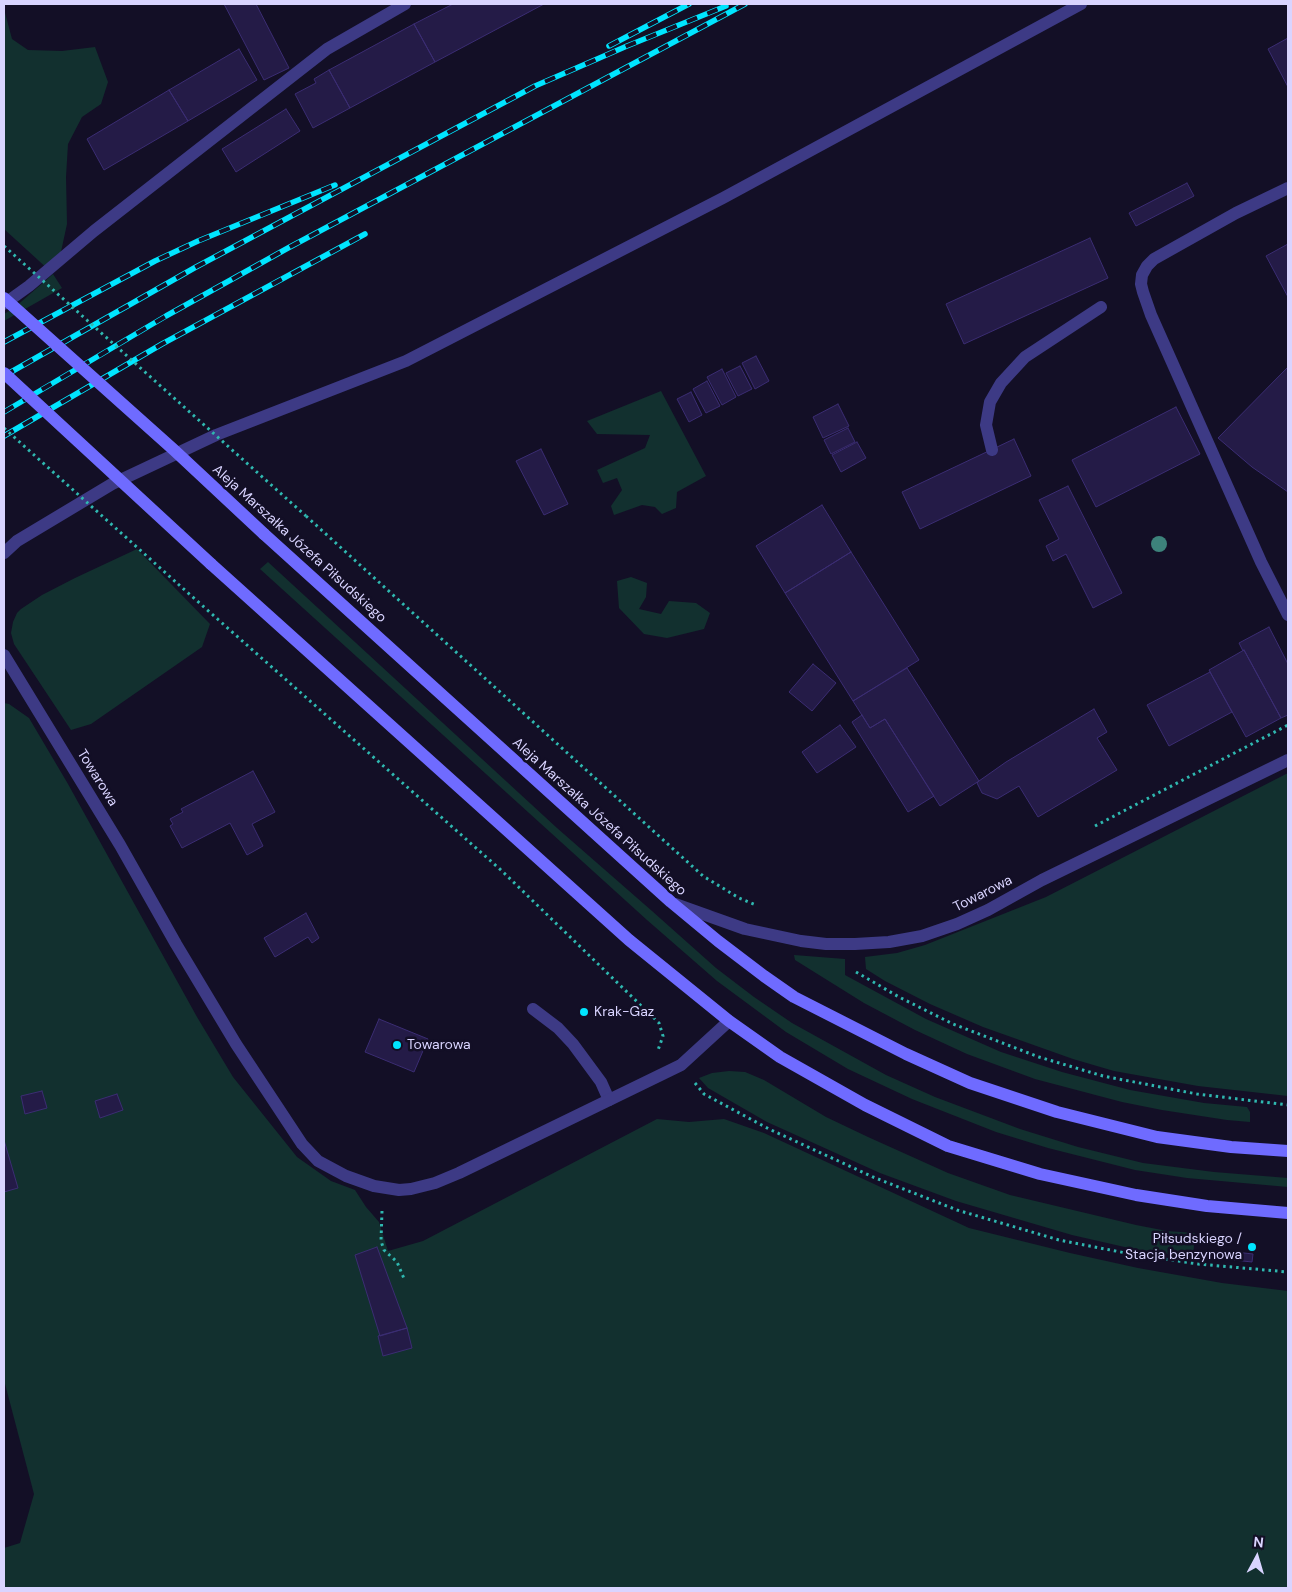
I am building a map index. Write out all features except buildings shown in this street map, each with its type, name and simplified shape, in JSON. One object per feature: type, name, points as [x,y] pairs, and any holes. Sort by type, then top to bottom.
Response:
[{"type":"street","points":[[4,304],[326,49],[405,4]]},
{"type":"street","points":[[4,554],[17,541],[112,484],[216,436],[406,360],[724,198],[1081,4]]},
{"type":"street","points":[[1288,188],[1236,213],[1154,259],[1142,275],[1142,284],[1151,314],[1261,562],[1288,615]]},
{"type":"street","name":"Aleja Marszałka Józefa Piłsudskiego","points":[[4,298],[671,902],[718,941],[794,996],[906,1054],[970,1083],[1058,1112],[1157,1137],[1288,1151]]},
{"type":"street","points":[[992,450],[986,425],[990,402],[1001,382],[1025,357],[1101,307]]},
{"type":"street","points":[[4,373],[211,564],[629,940],[729,1022],[789,1062],[865,1105],[948,1146],[1040,1174],[1136,1195],[1207,1206],[1288,1214]]},
{"type":"street","name":"Towarowa","points":[[4,655],[120,845],[236,1044],[302,1144],[318,1161],[346,1176],[365,1184],[386,1188],[411,1189],[435,1183],[681,1065],[729,1022]]},
{"type":"street","name":"Towarowa","points":[[671,902],[745,929],[809,942],[826,944],[872,943],[922,936],[957,924],[988,910],[1042,880],[1288,760]]},
{"type":"street","points":[[533,1009],[558,1028],[574,1044],[597,1076],[609,1100]]},
{"type":"path","points":[[4,246],[306,516],[703,876],[739,898],[762,907]]},
{"type":"path","points":[[4,428],[502,871],[659,1023],[663,1036],[661,1042],[704,1094],[769,1129],[873,1178],[957,1210],[1059,1240],[1130,1254],[1198,1264],[1288,1272]]},
{"type":"path","points":[[1088,829],[1288,724]]},
{"type":"path","points":[[856,972],[899,997],[953,1024],[1039,1057],[1103,1076],[1188,1092],[1288,1105]]},
{"type":"path","points":[[381,1225],[381,1241],[384,1250],[397,1262],[405,1281]]},
{"type":"green space","points":[[4,9],[12,39],[28,50],[62,51],[95,47],[108,82],[101,104],[82,117],[68,144],[66,177],[67,224],[59,261],[50,271],[4,229]]},
{"type":"green space","points":[[53,274],[62,288],[4,321],[4,314],[14,308]]},
{"type":"green space","points":[[661,391],[706,476],[677,492],[676,508],[662,514],[655,507],[642,505],[614,515],[611,506],[622,490],[617,478],[603,483],[597,470],[645,448],[650,435],[597,434],[587,421]]},
{"type":"green space","points":[[137,549],[210,624],[202,647],[91,724],[71,730],[14,644],[11,633],[13,622],[21,609],[42,595]]},
{"type":"green space","points":[[268,562],[557,828],[716,968],[792,1023],[886,1075],[935,1097],[1020,1129],[1078,1147],[1143,1163],[1214,1172],[1288,1178],[1288,1187],[1187,1178],[1135,1170],[1048,1148],[996,1132],[912,1099],[848,1069],[786,1032],[717,981],[647,920],[260,569]]},
{"type":"green space","points":[[631,577],[647,583],[646,597],[639,609],[661,614],[669,601],[696,603],[710,613],[704,629],[667,638],[644,634],[619,608],[617,581]]},
{"type":"green space","points":[[4,703],[9,704],[29,718],[68,784],[197,1017],[233,1077],[297,1157],[331,1181],[355,1190],[379,1222],[388,1251],[423,1241],[657,1119],[689,1122],[724,1119],[764,1133],[969,1228],[1138,1268],[1222,1283],[1288,1291],[1288,1588],[4,1588],[4,1548],[20,1543],[34,1494],[4,1380]]},
{"type":"green space","points":[[1288,773],[1288,1096],[1198,1086],[1114,1071],[1073,1059],[983,1027],[930,1004],[866,969],[865,957],[897,953],[925,945],[1046,897]]},
{"type":"green space","points":[[794,955],[845,959],[845,975],[926,1019],[1001,1052],[1062,1072],[1130,1090],[1204,1103],[1247,1107],[1250,1112],[1250,1122],[1162,1110],[1122,1102],[1035,1079],[967,1054],[915,1030],[864,1003],[795,960]]},
{"type":"green space","points":[[745,1072],[764,1080],[826,1117],[868,1137],[948,1173],[1010,1195],[1136,1225],[1167,1231],[1195,1233],[1193,1258],[1129,1248],[1072,1235],[956,1201],[880,1173],[767,1122],[708,1088],[699,1078],[712,1073]]},
{"type":"railway","points":[[609,46],[689,4]]},
{"type":"railway","points":[[4,412],[166,316],[288,248],[745,4]]},
{"type":"railway","points":[[4,376],[196,267],[535,86],[726,6]]},
{"type":"railway","points":[[4,342],[155,261],[198,241],[335,185]]},
{"type":"railway","points":[[4,436],[162,344],[365,234]]},
{"type":"place","name":"Krak-Gaz","points":[[584,1012]]},
{"type":"place","name":"Towarowa","points":[[397,1045]]},
{"type":"place","name":"Piłsudskiego / Stacja benzynowa","points":[[1252,1247]]}]
